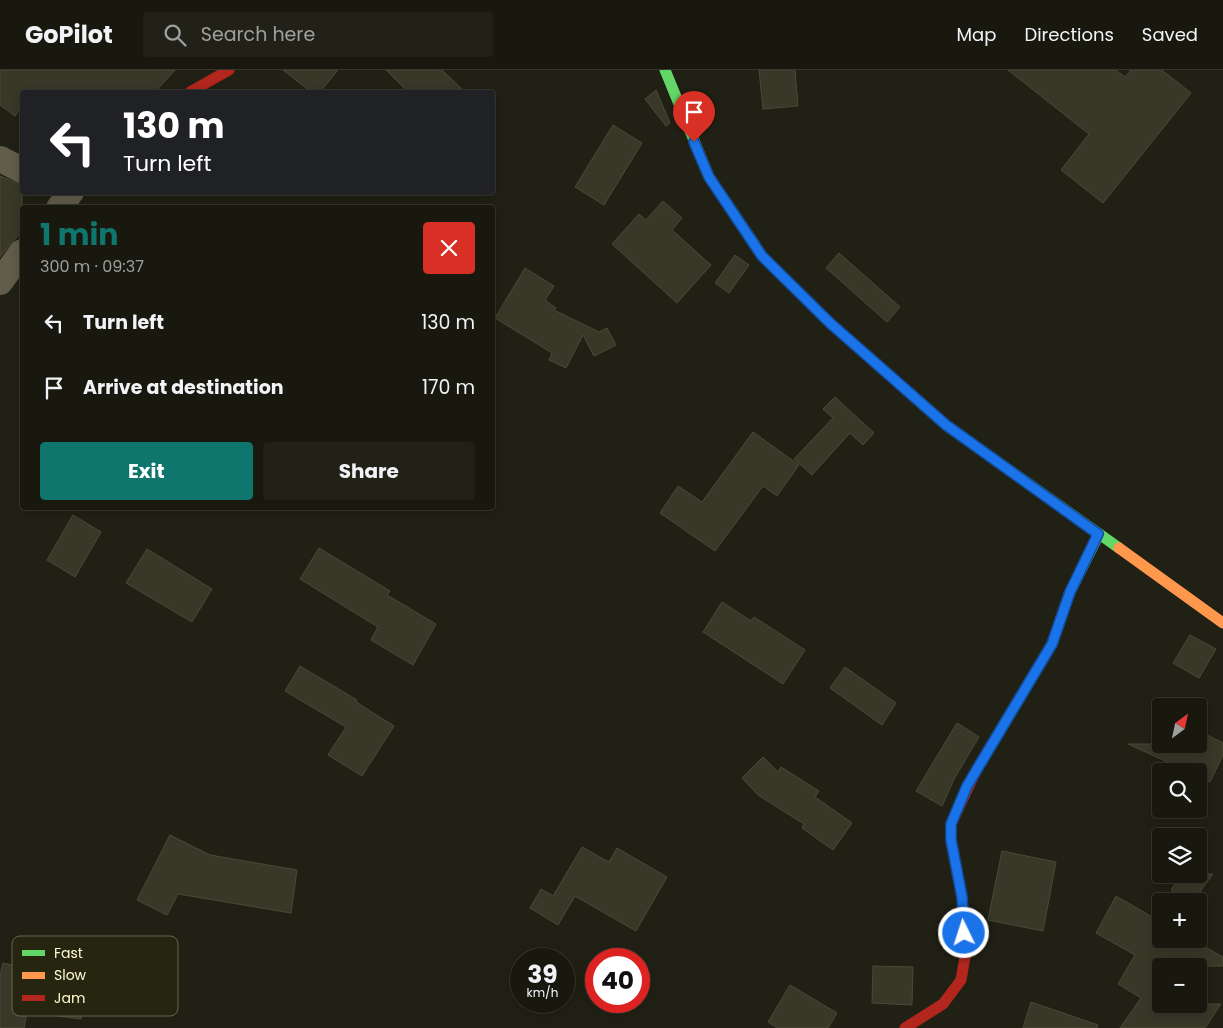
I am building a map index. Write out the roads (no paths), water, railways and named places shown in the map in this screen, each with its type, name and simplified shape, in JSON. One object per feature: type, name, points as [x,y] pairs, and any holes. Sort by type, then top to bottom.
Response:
[{"type":"street","points":[[194,90],[229,70]]},
{"type":"street","points":[[665,70],[709,177],[762,256],[830,323],[946,425],[1223,623]]},
{"type":"street","points":[[0,159],[20,169]]},
{"type":"street","points":[[0,282],[20,255]]},
{"type":"street","points":[[905,1028],[943,1004],[961,980],[966,952],[962,897],[951,840],[951,824],[967,786],[1052,644],[1070,592],[1098,534]]}]
